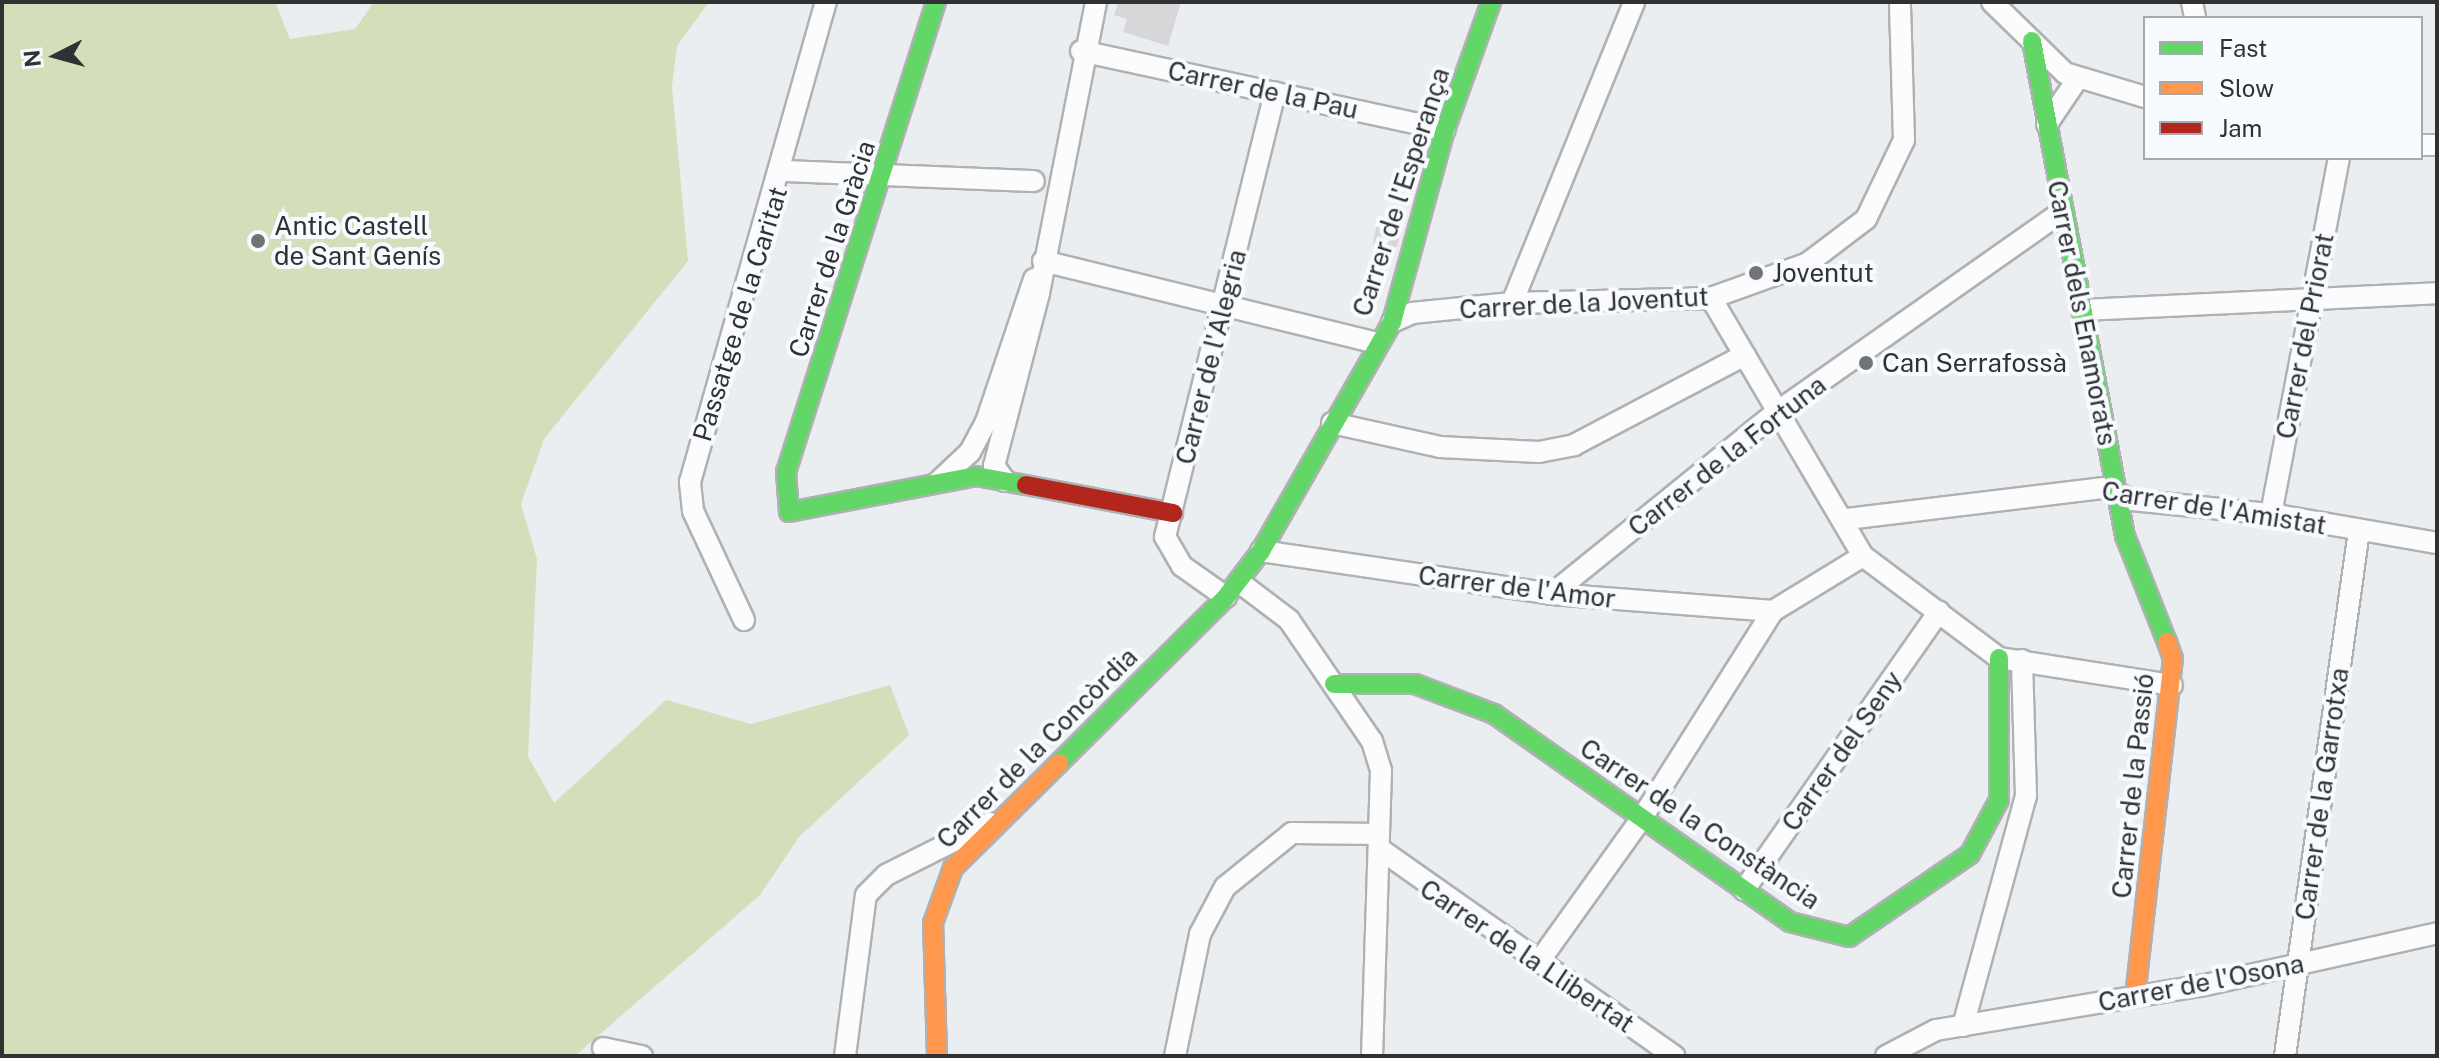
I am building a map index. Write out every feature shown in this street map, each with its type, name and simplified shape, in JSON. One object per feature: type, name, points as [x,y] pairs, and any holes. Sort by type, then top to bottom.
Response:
[{"type":"street","name":"Passatge de la Caritat","points":[[744,620],[693,511],[690,482],[783,171],[826,2]]},
{"type":"street","name":"Carrer de la Gràcia","points":[[936,2],[884,176],[786,472],[789,512],[938,482]]},
{"type":"street","points":[[1005,481],[994,466],[1043,261],[1081,51],[1096,2]]},
{"type":"street","name":"Carrer de l'Esperança","points":[[1232,590],[1261,551],[1392,322],[1445,130],[1491,2]]},
{"type":"street","points":[[1512,303],[1634,2]]},
{"type":"street","name":"Carrer de la Joventut","points":[[1392,322],[1412,313],[1512,303],[1711,298],[1808,263],[1866,219],[1904,140],[1900,2]]},
{"type":"street","points":[[1992,2],[2032,41],[2078,78],[2143,96]]},
{"type":"street","name":"Carrer dels Enamorats","points":[[2032,41],[2045,132],[2118,494]]},
{"type":"street","name":"Carrer de la Pau","points":[[1081,51],[1445,130]]},
{"type":"street","points":[[2045,132],[2048,114],[2078,78]]},
{"type":"street","name":"Carrer de l'Alegria","points":[[1275,92],[1165,537],[1171,552],[1232,590],[1289,620],[1372,741],[1381,771],[1372,1056]]},
{"type":"street","name":"Carrer del Priorat","points":[[2271,514],[2339,160]]},
{"type":"street","points":[[783,171],[1034,181]]},
{"type":"street","name":"Carrer de la Fortuna","points":[[1552,594],[1777,412],[2062,212]]},
{"type":"street","points":[[1043,261],[1378,343]]},
{"type":"street","points":[[938,482],[970,452],[986,422],[1043,261]]},
{"type":"street","points":[[2082,310],[2437,293]]},
{"type":"street","points":[[1711,298],[1777,412],[1847,519],[1863,556],[1999,658],[2172,685]]},
{"type":"street","points":[[1332,423],[1440,447],[1539,452],[1574,445],[1745,355]]},
{"type":"street","points":[[938,482],[976,476],[1173,513]]},
{"type":"street","name":"Carrer de l'Amistat","points":[[1847,519],[2074,488],[2271,514],[2437,543]]},
{"type":"street","name":"Carrer de la Passió","points":[[2118,494],[2136,572],[2163,625],[2172,685],[2135,997]]},
{"type":"street","name":"Carrer de la Garrotxa","points":[[2285,1056],[2359,531]]},
{"type":"street","name":"Carrer de l'Amor","points":[[1261,551],[1552,594],[1773,611]]},
{"type":"street","points":[[1538,963],[1642,818],[1773,611],[1863,556]]},
{"type":"street","name":"Carrer de la Concòrdia","points":[[937,1056],[933,923],[940,896],[953,868],[1232,590]]},
{"type":"street","name":"Carrer del Seny","points":[[1744,890],[1939,612]]},
{"type":"street","name":"Carrer de la Constància","points":[[1334,684],[1415,684],[1460,698],[1642,818],[1790,922],[1849,937],[1941,880],[1970,854],[1999,800],[1999,658]]},
{"type":"street","points":[[1886,1056],[1936,1030],[1963,1026],[2026,796],[2022,660]]},
{"type":"street","points":[[845,1056],[866,895],[886,875],[1000,818]]},
{"type":"street","points":[[1175,1056],[1200,934],[1225,887],[1292,833],[1381,843]]},
{"type":"street","name":"Carrer de la Llibertat","points":[[1381,843],[1538,963],[1674,1056]]},
{"type":"street","name":"Carrer de l'Osona","points":[[1963,1026],[2135,997],[2437,933]]},
{"type":"street","points":[[603,1048],[642,1056]]},
{"type":"green space","points":[[2,2],[275,2],[290,39],[355,29],[374,2],[709,2],[677,46],[672,86],[688,261],[544,439],[521,504],[537,559],[528,756],[554,803],[666,700],[751,724],[890,685],[909,735],[799,837],[760,895],[575,1056],[2,1056]]},
{"type":"building","points":[[1118,2],[1181,2],[1168,46],[1123,32],[1127,19],[1114,15]]},
{"type":"building","points":[[1376,227],[1402,232],[1396,249],[1373,244]]},
{"type":"traffic: fast","points":[[936,2],[786,472],[789,512],[976,476],[1026,485]]},
{"type":"traffic: fast","points":[[1059,763],[1226,597],[1261,551],[1392,322],[1445,130],[1491,2]]},
{"type":"traffic: fast","points":[[2032,41],[2125,536],[2167,642]]},
{"type":"traffic: fast","points":[[1334,684],[1415,684],[1494,714],[1790,922],[1849,937],[1970,854],[1999,800],[1999,658]]},
{"type":"traffic: slow","points":[[2135,997],[2173,659],[2167,642]]},
{"type":"traffic: slow","points":[[937,1056],[933,923],[953,868],[1059,763]]},
{"type":"traffic: jam","points":[[1026,485],[1173,513]]},
{"type":"place","name":"Antic Castell de Sant Genís","points":[[258,241]]},
{"type":"place","name":"Joventut","points":[[1756,273]]},
{"type":"place","name":"Can Serrafossà","points":[[1866,363]]}]
